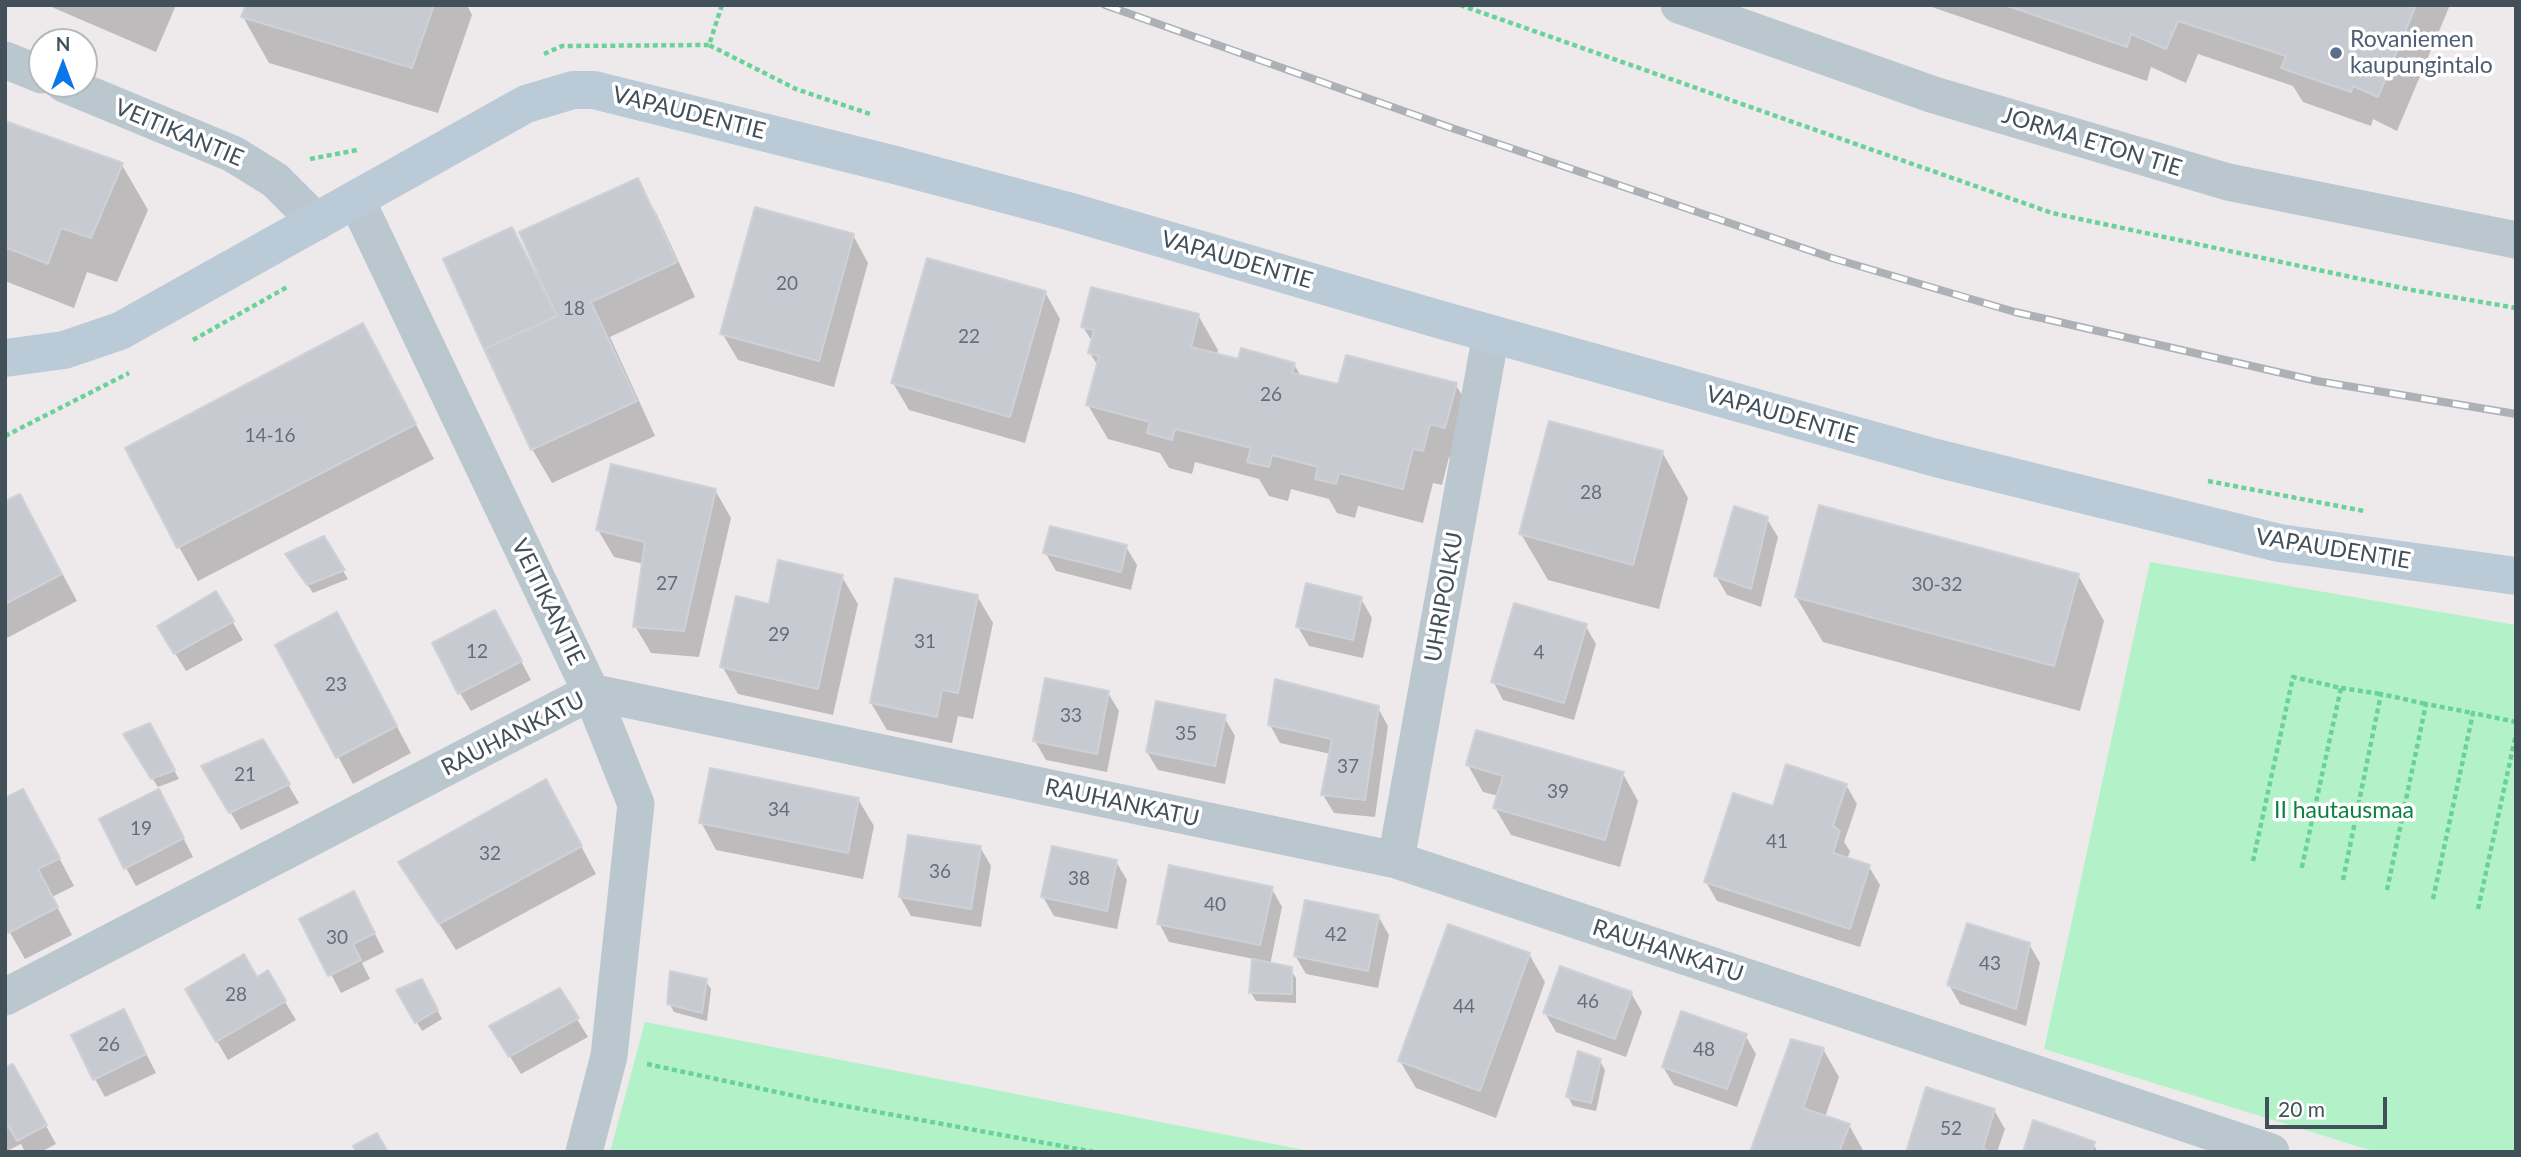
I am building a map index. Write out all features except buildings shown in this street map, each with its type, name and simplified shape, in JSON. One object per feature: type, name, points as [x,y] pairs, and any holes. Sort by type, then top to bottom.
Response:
[{"type":"street","name":"JORMA ETON TIE","points":[[1679,5],[1934,95],[2228,182],[2516,240]]},
{"type":"street","points":[[5,60],[28,69]]},
{"type":"street","name":"VAPAUDENTIE","points":[[5,358],[64,350],[120,331],[526,104],[573,90],[594,90],[1068,211],[1492,334],[1936,458],[2279,543],[2516,576]]},
{"type":"street","name":"VEITIKANTIE","points":[[98,98],[233,154],[275,180],[317,222]]},
{"type":"street","name":"VEITIKANTIE","points":[[356,199],[591,692],[636,804],[608,1056],[584,1152]]},
{"type":"street","name":"UHRIPOLKU","points":[[1396,860],[1492,334]]},
{"type":"street","name":"RAUHANKATU","points":[[5,997],[591,692],[1396,860],[2271,1152]]},
{"type":"path","points":[[722,5],[709,45],[796,89],[881,118]]},
{"type":"path","points":[[1460,5],[2052,213],[2412,290],[2516,307]]},
{"type":"path","points":[[188,342],[247,312],[294,283]]},
{"type":"path","points":[[5,436],[130,373]]},
{"type":"path","points":[[2198,479],[2372,513]]},
{"type":"path","points":[[2253,861],[2293,677],[2516,722]]},
{"type":"path","points":[[2301,871],[2341,688]]},
{"type":"path","points":[[2343,880],[2381,694]]},
{"type":"path","points":[[2387,890],[2426,704]]},
{"type":"path","points":[[2433,899],[2473,713]]},
{"type":"path","points":[[2479,909],[2516,734]]},
{"type":"path","points":[[608,1056],[818,1101],[1094,1152]]},
{"type":"green space","name":"II hautausmaa","points":[[2150,562],[2516,625],[2516,1152],[2376,1152],[2044,1049]]},
{"type":"green space","points":[[645,1022],[1315,1152],[610,1152]]},
{"type":"railway","points":[[1105,5],[1443,125],[1832,258],[2015,312],[2317,381],[2516,414]]},
{"type":"place","name":"Rovaniemen kaupungintalo","points":[[2336,53]]}]
